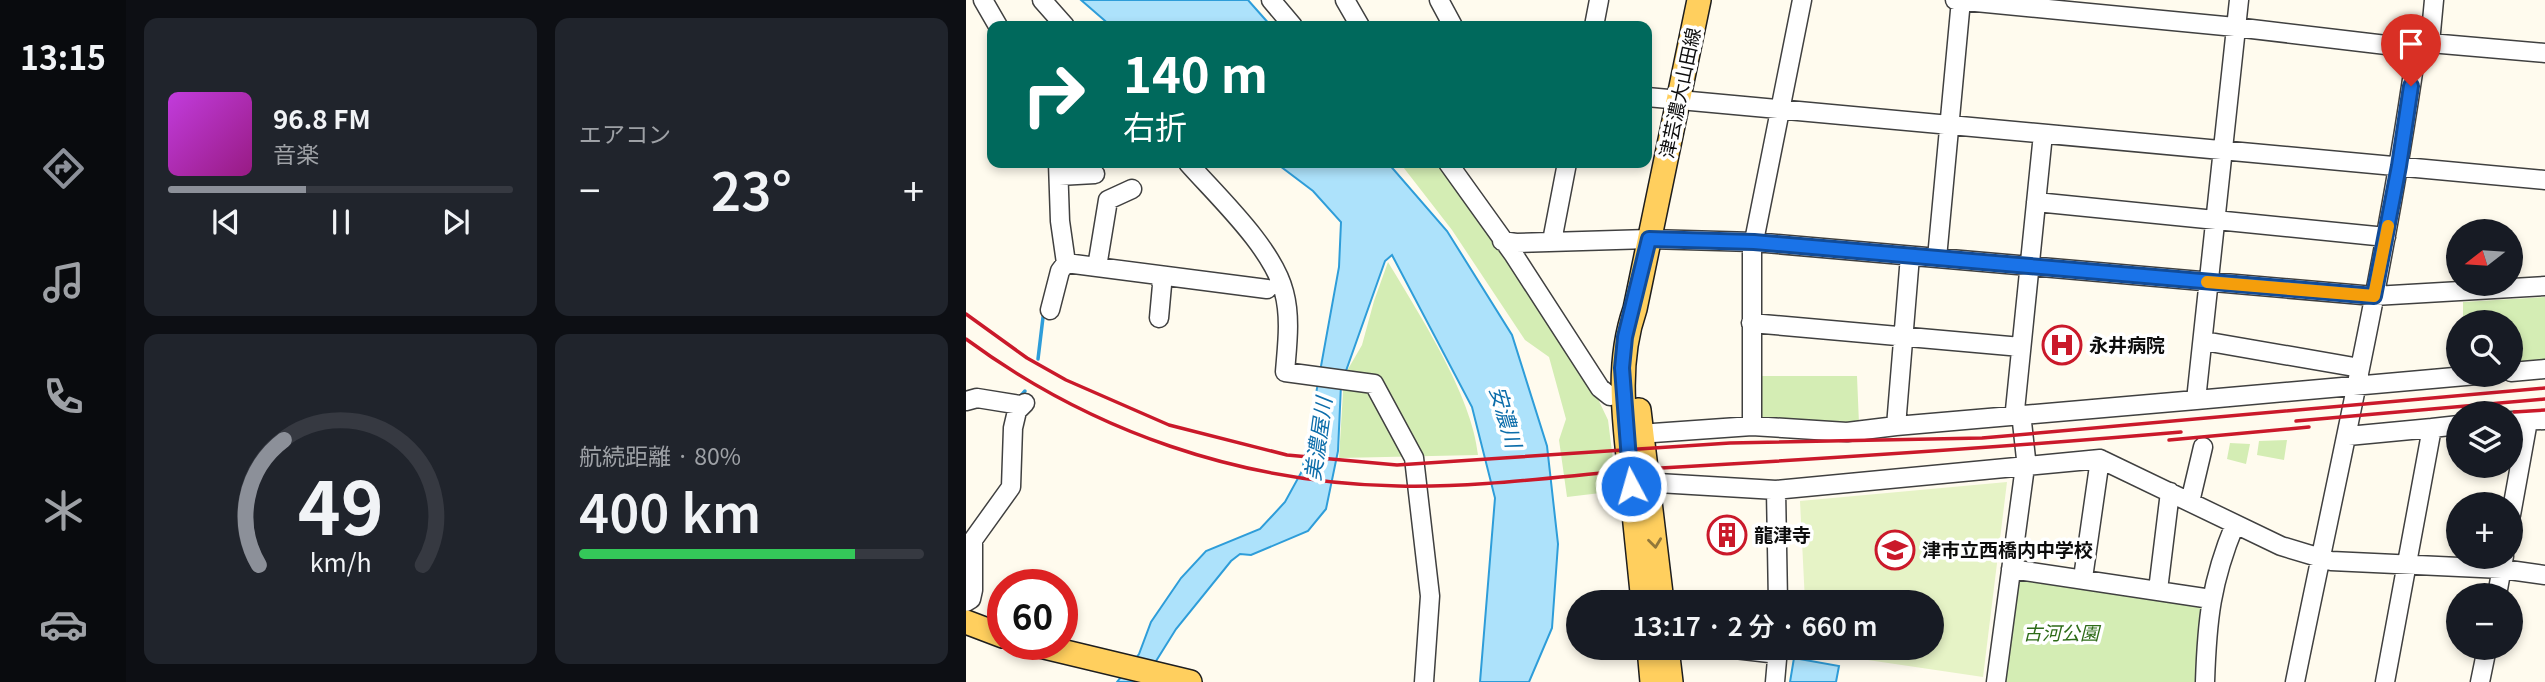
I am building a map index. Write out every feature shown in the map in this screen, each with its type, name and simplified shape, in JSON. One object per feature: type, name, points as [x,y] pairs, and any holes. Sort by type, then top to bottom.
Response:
[{"type":"main road","name":"津芸濃大山田線","points":[[1642,590],[1623,405],[1625,337],[1634,309],[1699,0]]},
{"type":"main road","name":"津芸濃大山田線","points":[[1634,309],[1637,391],[1661,590]]},
{"type":"main road","points":[[966,622],[987,630]]},
{"type":"main road","points":[[1078,655],[1181,680]]},
{"type":"main road","points":[[1649,660],[1652,682]]},
{"type":"main road","points":[[1668,660],[1671,682]]},
{"type":"street","points":[[984,0],[995,21]]},
{"type":"street","points":[[1060,21],[1047,6],[1067,0]]},
{"type":"street","points":[[1270,0],[1289,21]]},
{"type":"street","points":[[1345,0],[1357,21]]},
{"type":"street","points":[[1439,0],[1450,21]]},
{"type":"street","points":[[1595,21],[1599,0]]},
{"type":"street","points":[[1752,426],[1754,242],[1802,0]]},
{"type":"street","points":[[1955,0],[2425,46],[2545,53]]},
{"type":"street","points":[[1937,258],[1961,0]]},
{"type":"street","points":[[2196,400],[2239,0]]},
{"type":"street","points":[[2295,682],[2348,436],[2399,166],[2414,59],[2425,46],[2434,0]]},
{"type":"street","points":[[1652,97],[2545,180]]},
{"type":"street","points":[[1996,682],[2026,459],[2022,422],[2015,410],[2043,134]]},
{"type":"street","points":[[1192,168],[1259,246],[1278,274],[1288,311],[1285,372],[1372,384],[1414,458],[1430,596],[1424,682]]},
{"type":"street","points":[[1452,168],[1600,388],[1610,396]]},
{"type":"street","points":[[1552,241],[1566,168]]},
{"type":"street","points":[[1050,310],[1060,271],[1066,263],[1060,221],[1058,169],[1095,173]]},
{"type":"street","points":[[1097,267],[1108,200],[1132,189]]},
{"type":"street","points":[[2036,202],[2386,237]]},
{"type":"street","points":[[1502,240],[1516,243],[1649,239],[1754,242],[2374,296],[2545,286]]},
{"type":"street","points":[[1896,426],[1910,256]]},
{"type":"street","points":[[1066,263],[1267,289]]},
{"type":"street","points":[[1159,275],[1159,318]]},
{"type":"street","points":[[1752,323],[2021,347]]},
{"type":"street","points":[[2204,341],[2360,368]]},
{"type":"street","points":[[2523,371],[2545,369]]},
{"type":"street","points":[[1653,433],[1752,426],[1847,432],[2446,378]]},
{"type":"street","points":[[966,401],[977,398],[1022,404],[1013,428],[1011,487],[972,540],[974,590],[966,602]]},
{"type":"street","points":[[2515,492],[2528,420]]},
{"type":"street","points":[[2348,436],[2446,426]]},
{"type":"street","points":[[2385,682],[2432,428]]},
{"type":"street","points":[[2190,502],[2203,447]]},
{"type":"street","points":[[2083,578],[2100,459]]},
{"type":"street","points":[[1658,483],[1776,490],[2024,468],[2032,463],[2100,459],[2281,546],[2330,561],[2446,564]]},
{"type":"street","points":[[1776,490],[1778,590]]},
{"type":"street","points":[[2158,590],[2170,492]]},
{"type":"street","points":[[2205,682],[2211,598],[2217,568],[2235,524]]},
{"type":"street","points":[[2011,569],[2211,598]]},
{"type":"street","points":[[2522,569],[2545,576]]},
{"type":"street","points":[[1774,682],[1777,660]]},
{"type":"street","points":[[2480,682],[2485,660]]},
{"type":"green space","points":[[1404,168],[1443,168],[1513,265],[1597,397],[1608,420],[1617,491],[1567,497],[1559,440],[1566,419],[1549,357],[1525,340],[1452,230]]},
{"type":"green space","points":[[1388,262],[1429,330],[1455,381],[1474,432],[1478,455],[1339,458],[1344,376],[1362,345]]},
{"type":"green space","points":[[2545,297],[2545,364],[2523,366],[2523,310],[2463,310],[2463,302]]},
{"type":"green space","points":[[1760,376],[1857,376],[1859,424],[1758,419]]},
{"type":"green space","points":[[2287,440],[2284,460],[2257,455],[2259,441]]},
{"type":"green space","points":[[2230,443],[2250,444],[2246,464],[2227,459]]},
{"type":"green space","name":"津市立西橋内中学校","points":[[2007,482],[1983,677],[1868,660],[1944,660],[1944,590],[1804,590],[1800,501]]},
{"type":"green space","name":"古河公園","points":[[2020,577],[2204,606],[2198,682],[2001,682],[2016,579]]},
{"type":"water","points":[[1081,0],[1248,0],[1267,21],[1105,21]]},
{"type":"water","points":[[1283,168],[1392,168],[1447,231],[1512,335],[1547,446],[1558,544],[1552,628],[1529,682],[1480,682],[1495,498],[1472,407],[1392,255],[1385,261],[1341,385],[1338,451],[1326,509],[1308,531],[1251,555],[1240,554],[1231,561],[1176,629],[1143,682],[1117,682],[1139,654],[1151,622],[1181,578],[1206,551],[1260,529],[1285,502],[1302,471],[1339,267],[1341,222],[1313,191]]},
{"type":"water","points":[[1794,660],[1839,666],[1836,682],[1790,682]]},
{"type":"waterway","points":[[1038,359],[1044,309]]},
{"type":"waterway","points":[[1019,398],[1025,391]]},
{"type":"railway","points":[[966,314],[1027,358],[1066,380],[1169,425],[1287,455],[1397,465],[1730,443],[1982,438],[2545,388]]},
{"type":"railway","points":[[966,339],[1014,372],[1117,426],[1226,463],[1282,475],[1340,483],[1464,485],[1661,468],[2181,432]]},
{"type":"railway","points":[[2296,421],[2545,399]]},
{"type":"railway","points":[[2523,411],[2545,410]]},
{"type":"railway","points":[[2169,440],[2309,427]]},
{"type":"slow traffic","points":[[2207,282],[2374,296],[2388,226]]},
{"type":"place","name":"永井病院","points":[[2062,345]]},
{"type":"place","name":"龍津寺","points":[[1727,535]]},
{"type":"place","name":"津市立西橋内中学校","points":[[1895,550]]},
{"type":"route","points":[[1631,486],[1622,368],[1625,337],[1649,239],[1754,242],[2374,296],[2411,86]]},
{"type":"water label","name":"安濃川","points":[[1505,417]]},
{"type":"water label","name":"美濃屋川","points":[[1319,439]]}]
